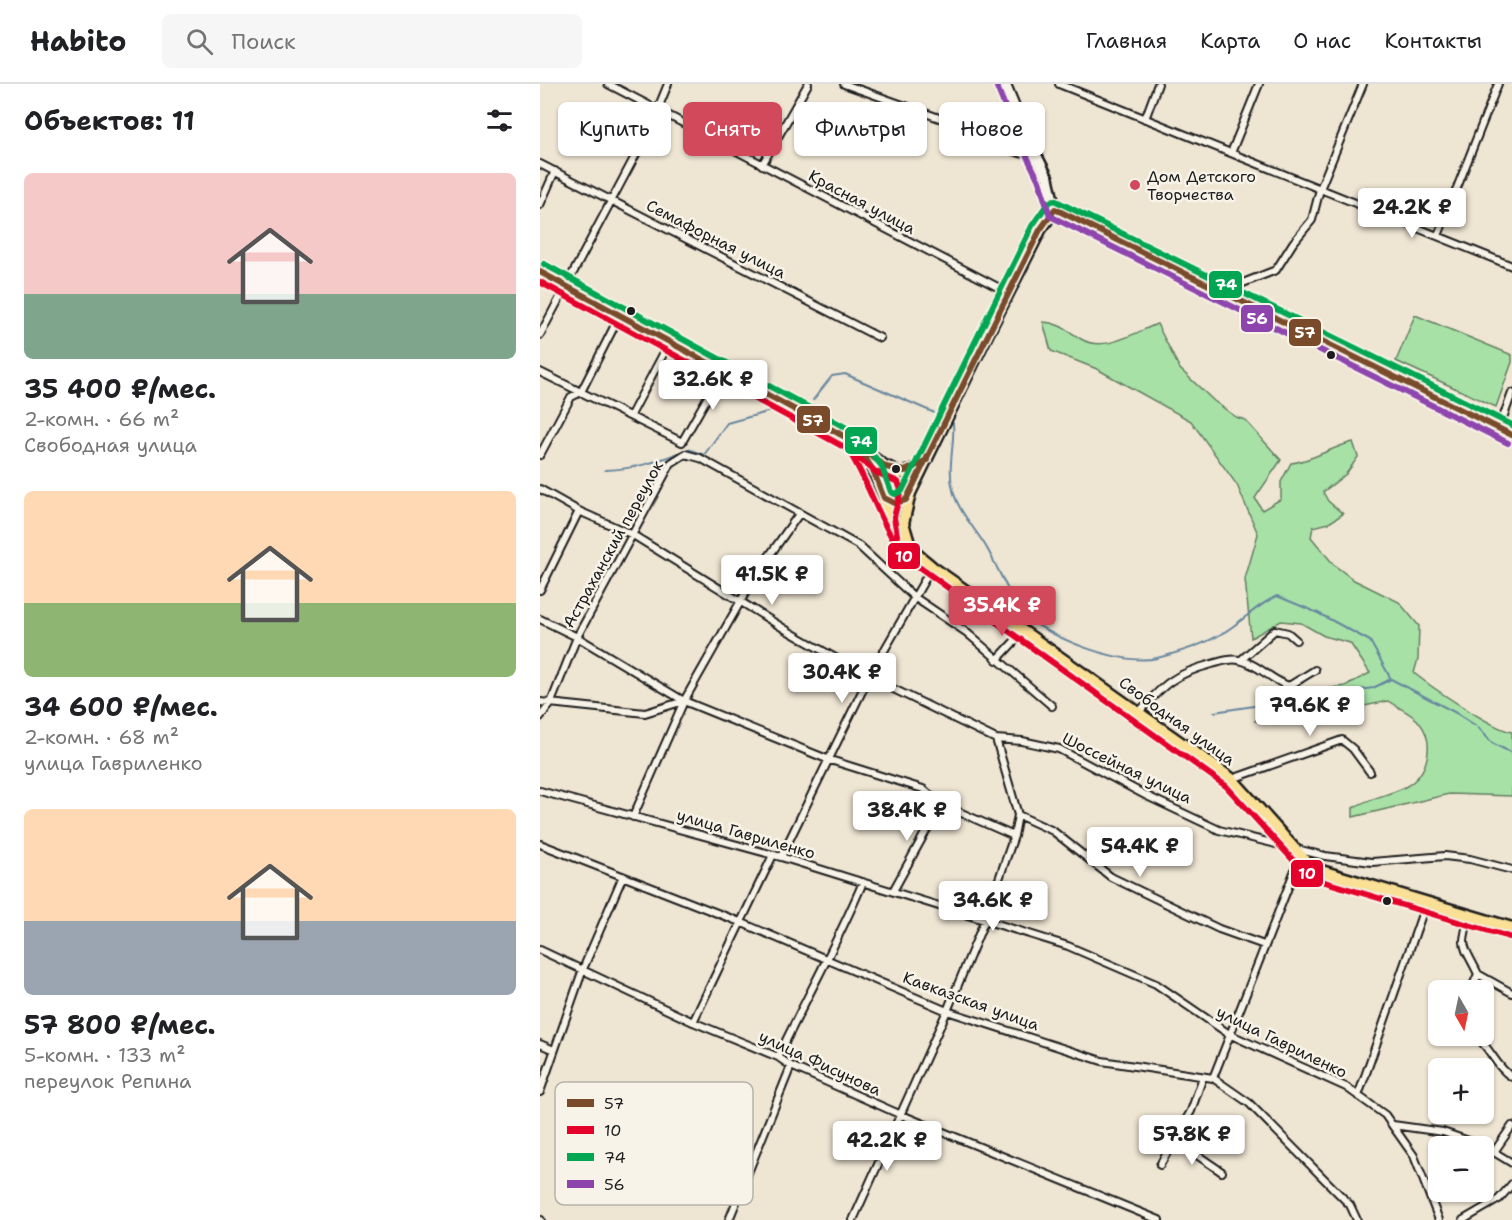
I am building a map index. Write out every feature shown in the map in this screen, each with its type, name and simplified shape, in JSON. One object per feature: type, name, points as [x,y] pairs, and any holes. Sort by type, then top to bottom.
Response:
[{"type":"main road","points":[[927,460],[915,470],[898,473],[884,479],[881,492],[887,500],[894,503],[906,500],[927,460],[942,430],[1040,230],[1055,208],[1048,178],[1005,84]]},
{"type":"main road","points":[[1055,208],[1512,435]]},
{"type":"main road","points":[[540,272],[724,369],[855,442],[881,464],[910,481],[910,493],[903,523],[911,550]]},
{"type":"main road","points":[[855,442],[873,470],[894,521],[911,550]]},
{"type":"main road","name":"Свободная улица","points":[[911,550],[1232,779],[1296,853]]},
{"type":"main road","name":"Шоссейная улица","points":[[1296,853],[1318,870],[1512,928]]},
{"type":"street","name":"Красная улица","points":[[608,84],[646,102]]},
{"type":"street","points":[[660,102],[668,84]]},
{"type":"street","points":[[762,165],[808,84]]},
{"type":"street","points":[[844,84],[970,129],[1013,151],[1037,158]]},
{"type":"street","points":[[1145,118],[1158,84]]},
{"type":"street","points":[[1231,153],[1259,84]]},
{"type":"street","points":[[1231,296],[1243,283],[1279,267],[1293,243],[1312,220],[1320,189],[1363,84]]},
{"type":"street","points":[[1438,236],[1498,84]]},
{"type":"street","points":[[1062,85],[1512,266]]},
{"type":"street","name":"Красная улица","points":[[671,115],[1009,293]]},
{"type":"street","points":[[540,335],[633,156]]},
{"type":"street","name":"Семафорная улица","points":[[540,164],[880,338]]},
{"type":"street","points":[[540,205],[555,171]]},
{"type":"street","points":[[540,455],[572,397],[581,392],[620,314]]},
{"type":"street","points":[[631,415],[670,340]]},
{"type":"street","points":[[540,372],[682,442],[724,369]]},
{"type":"street","points":[[1499,429],[1512,393]]},
{"type":"street","name":"Астраханский переулок","points":[[540,717],[550,705],[577,637],[671,463],[685,454],[700,458],[799,514]]},
{"type":"street","points":[[540,489],[579,511],[633,535],[743,601],[788,631],[869,676],[996,739],[1018,815],[1014,836],[984,922],[947,1011],[853,1220]]},
{"type":"street","points":[[540,590],[579,511]]},
{"type":"street","points":[[633,817],[684,701],[743,601],[755,576],[799,514],[859,546],[914,597],[966,632],[1052,706]]},
{"type":"street","points":[[781,857],[869,676],[932,567]]},
{"type":"street","points":[[540,619],[577,637],[684,701],[827,759],[922,789],[941,804],[1014,836]]},
{"type":"street","points":[[997,660],[1025,630]]},
{"type":"street","points":[[1241,660],[1275,630],[1288,633],[1296,640]]},
{"type":"street","points":[[1139,712],[1161,688],[1183,672],[1231,660],[1241,660],[1279,683],[1289,686],[1315,670]]},
{"type":"street","points":[[540,702],[550,705],[645,713],[684,701]]},
{"type":"street","name":"Шоссейная улица","points":[[996,739],[1022,741],[1059,749],[1147,796],[1219,830],[1296,853]]},
{"type":"street","points":[[1232,779],[1342,740],[1353,749],[1370,772]]},
{"type":"street","name":"улица Гавриленко","points":[[540,791],[781,857],[893,891],[984,922],[1068,946],[1156,984],[1229,1034],[1346,1087],[1385,1115],[1414,1155],[1439,1220]]},
{"type":"street","points":[[893,891],[941,804]]},
{"type":"street","points":[[1018,815],[1053,831],[1111,877],[1219,929],[1264,945]]},
{"type":"street","name":"Кавказская улица","points":[[540,844],[740,922],[947,1011],[1102,1061],[1213,1078]]},
{"type":"street","points":[[1357,1220],[1350,1205],[1257,1112],[1213,1078],[1264,945],[1296,853],[1372,862],[1445,856],[1470,859],[1512,870]]},
{"type":"street","points":[[693,1022],[773,855]]},
{"type":"street","points":[[540,1092],[583,969],[623,876]]},
{"type":"street","points":[[778,1057],[825,960],[847,921],[863,882]]},
{"type":"street","points":[[1358,1096],[1426,903]]},
{"type":"street","points":[[1470,915],[1464,934],[1463,949],[1478,974],[1512,993]]},
{"type":"street","name":"улица Фисунова","points":[[540,950],[693,1022],[778,1057],[791,1066],[899,1114],[1159,1220]]},
{"type":"street","points":[[1475,980],[1478,974]]},
{"type":"street","points":[[540,1044],[554,1050]]},
{"type":"street","points":[[1486,1046],[1506,1074],[1512,1077]]},
{"type":"street","points":[[753,1160],[791,1066]]},
{"type":"street","points":[[1160,1165],[1191,1112],[1203,1077]]},
{"type":"street","points":[[1393,1125],[1443,1132],[1454,1136]]},
{"type":"street","points":[[1512,1126],[1494,1152],[1512,1163]]},
{"type":"street","points":[[1175,1140],[1222,1172]]},
{"type":"street","points":[[1463,1220],[1499,1199],[1512,1184]]},
{"type":"street","points":[[729,1220],[735,1205]]},
{"type":"green space","points":[[1415,315],[1512,355],[1512,362],[1496,407],[1396,361]]},
{"type":"green space","points":[[1043,322],[1058,325],[1081,339],[1099,344],[1119,340],[1157,324],[1180,369],[1214,401],[1236,417],[1245,420],[1281,460],[1255,498],[1262,510],[1281,499],[1281,482],[1291,463],[1307,460],[1353,442],[1358,457],[1346,474],[1323,492],[1328,501],[1343,514],[1329,523],[1313,527],[1311,537],[1334,565],[1354,580],[1399,602],[1419,626],[1418,659],[1414,673],[1477,716],[1512,732],[1512,796],[1449,794],[1353,817],[1353,808],[1405,787],[1419,775],[1424,767],[1428,749],[1424,730],[1416,719],[1388,701],[1278,724],[1255,721],[1275,696],[1345,686],[1370,673],[1350,643],[1324,636],[1301,623],[1281,621],[1251,638],[1245,579],[1258,534],[1237,485],[1191,421],[1097,369],[1051,351]]},
{"type":"green space","points":[[896,478],[903,481],[906,488],[903,495],[896,498],[889,495],[886,488],[889,481]]},
{"type":"waterway","points":[[813,400],[832,376],[845,374],[937,414]]},
{"type":"waterway","points":[[605,470],[648,464],[688,449],[704,455],[727,423],[771,411],[790,412]]},
{"type":"waterway","points":[[953,423],[951,481],[958,504],[989,552],[1018,608],[1049,632],[1105,654],[1124,658],[1157,658],[1206,642],[1277,596],[1318,613],[1370,641],[1391,679]]},
{"type":"waterway","points":[[1214,712],[1373,688],[1391,679],[1456,713],[1478,727],[1492,743],[1512,753]]},
{"type":"transit line","name":"56","points":[[997,87],[1039,181],[1050,216],[1508,443]]},
{"type":"transit line","name":"74","points":[[544,264],[854,432],[881,465],[891,492],[895,494],[902,491],[1032,226],[1048,203],[1054,200],[1512,425]]},
{"type":"transit line","name":"57","points":[[855,443],[873,470],[884,498],[894,503],[906,500],[1040,230],[1055,209],[1512,435]]},
{"type":"transit line","name":"57","points":[[540,272],[849,439],[886,467],[905,471],[927,460]]},
{"type":"transit line","name":"10","points":[[540,282],[844,447],[876,472],[898,482],[901,490],[894,517],[898,541]]},
{"type":"transit line","name":"10","points":[[847,448],[888,531],[905,557],[1226,786],[1303,871],[1315,879],[1509,937]]},
{"type":"place","name":"Дом Детского Творчества","points":[[1135,185]]}]
